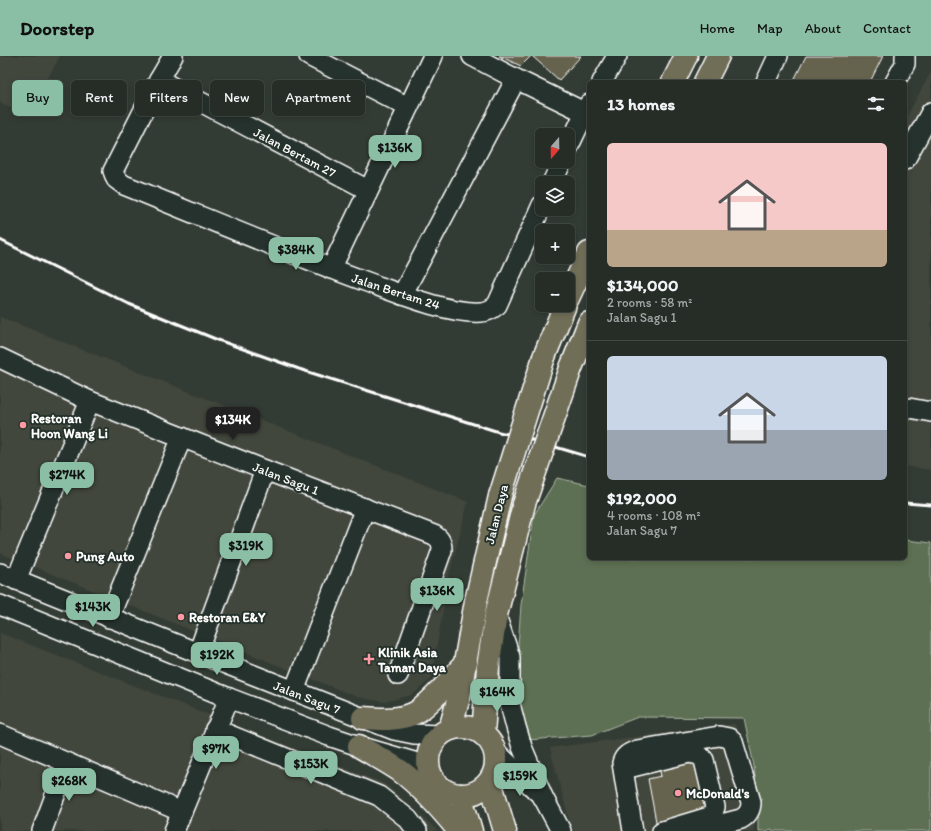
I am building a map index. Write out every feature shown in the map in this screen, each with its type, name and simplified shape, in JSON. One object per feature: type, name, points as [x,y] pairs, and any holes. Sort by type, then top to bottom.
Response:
[{"type":"main road","points":[[674,80],[686,56]]},
{"type":"main road","points":[[706,80],[718,56]]},
{"type":"main road","points":[[575,283],[587,257]]},
{"type":"main road","name":"Jalan Daya","points":[[445,732],[460,697],[476,601],[500,496],[544,357],[562,312]]},
{"type":"main road","name":"Jalan Daya","points":[[489,742],[488,667],[496,615],[524,504],[571,368],[587,328]]},
{"type":"main road","points":[[363,718],[402,717],[414,713],[426,705],[466,663]]},
{"type":"main road","points":[[462,727],[473,729],[489,742],[496,761],[495,771],[490,781],[472,794],[450,792],[439,786],[432,777],[428,766],[429,754],[433,744],[445,732],[462,727]]},
{"type":"main road","points":[[359,746],[410,779],[446,815],[459,831]]},
{"type":"main road","points":[[490,781],[505,831]]},
{"type":"main road","points":[[460,794],[471,831]]},
{"type":"street","points":[[159,80],[173,56]]},
{"type":"street","points":[[309,56],[408,107]]},
{"type":"street","points":[[331,269],[433,56]]},
{"type":"street","points":[[472,56],[516,79],[587,108],[575,133]]},
{"type":"street","points":[[603,80],[617,56]]},
{"type":"street","points":[[767,80],[778,56]]},
{"type":"street","points":[[896,80],[905,64],[905,56]]},
{"type":"street","points":[[402,295],[516,79]]},
{"type":"street","name":"Jalan Bertam 27","points":[[202,103],[368,190]]},
{"type":"street","points":[[907,156],[931,112]]},
{"type":"street","name":"Jalan Bertam 24","points":[[141,116],[113,171],[116,179],[124,185],[331,269],[402,295],[459,310],[482,312],[490,310],[497,305],[537,216]]},
{"type":"street","name":"Jalan Sagu 1","points":[[0,360],[90,401],[434,535],[442,544],[442,550],[398,675]]},
{"type":"street","points":[[8,576],[90,401]]},
{"type":"street","points":[[909,408],[931,412]]},
{"type":"street","points":[[109,618],[182,437]]},
{"type":"street","points":[[198,653],[265,470]]},
{"type":"street","points":[[294,691],[365,508]]},
{"type":"street","name":"Jalan Sagu 7","points":[[8,576],[109,618],[394,730],[414,734],[445,732]]},
{"type":"street","points":[[0,605],[229,698],[359,746],[428,766]]},
{"type":"street","points":[[496,615],[510,658],[510,704],[522,747],[543,797],[561,831]]},
{"type":"street","points":[[0,734],[67,763],[179,826],[215,729],[229,698]]},
{"type":"street","points":[[215,729],[379,796],[408,819],[417,831]]},
{"type":"street","points":[[633,831],[622,763],[628,754],[638,750],[719,736],[729,738],[735,746],[751,802],[751,808],[746,817],[695,831]]},
{"type":"street","points":[[489,742],[543,797]]},
{"type":"street","points":[[624,769],[689,753],[699,755],[704,760],[715,807],[712,816],[662,831]]},
{"type":"street","points":[[42,831],[67,763]]},
{"type":"shaded area","points":[[0,56],[60,56],[47,80],[12,80],[12,108],[0,102]]},
{"type":"shaded area","points":[[931,72],[931,470],[907,466],[907,116]]},
{"type":"shaded area","points":[[0,317],[468,502],[449,575],[431,679],[412,695],[384,702],[357,697],[0,553]]},
{"type":"shaded area","points":[[0,633],[385,784],[438,831],[0,831]]},
{"type":"shaded area","points":[[735,724],[755,802],[754,831],[572,831],[550,748]]},
{"type":"green space","points":[[557,478],[587,485],[587,560],[907,560],[907,540],[931,543],[931,831],[773,831],[772,829],[758,831],[758,811],[754,766],[744,718],[638,717],[592,735],[528,740],[514,702],[521,605],[534,515]]},
{"type":"building","points":[[499,56],[531,56],[521,66]]},
{"type":"building","points":[[532,56],[581,56],[559,80]]},
{"type":"building","points":[[806,56],[883,56],[871,80],[794,80]]},
{"type":"building","name":"McDonald's","points":[[696,762],[709,807],[657,827],[648,779],[661,776],[659,767]]},
{"type":"railway","points":[[0,240],[129,304],[218,340],[299,369],[499,432],[587,456]]},
{"type":"railway","points":[[907,503],[931,505]]},
{"type":"place","name":"Restoran Hoon Wang Li","points":[[23,425]]},
{"type":"place","name":"Pung Auto","points":[[68,556]]},
{"type":"place","name":"Restoran E&Y","points":[[181,617]]},
{"type":"place","name":"Klinik Asia Taman Daya","points":[[369,659]]},
{"type":"place","name":"McDonald's","points":[[678,793]]}]
